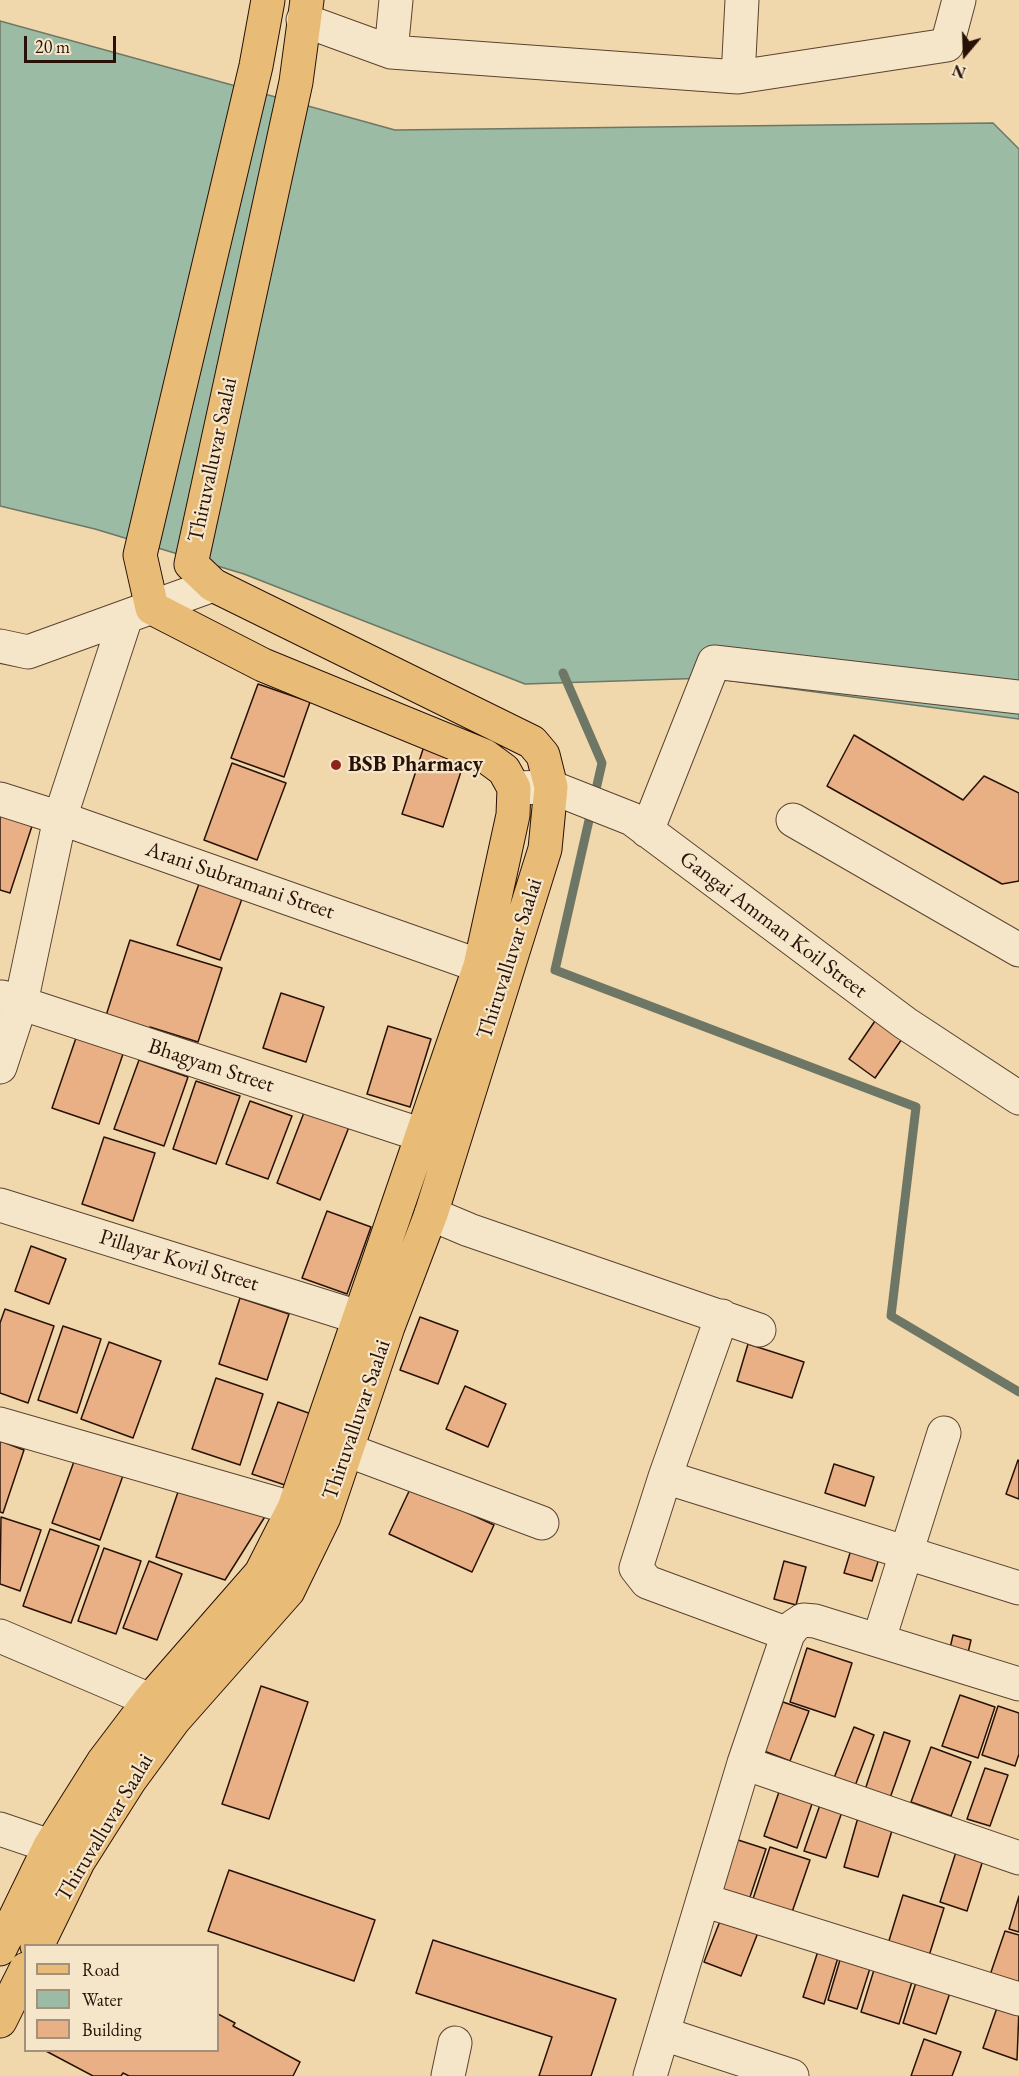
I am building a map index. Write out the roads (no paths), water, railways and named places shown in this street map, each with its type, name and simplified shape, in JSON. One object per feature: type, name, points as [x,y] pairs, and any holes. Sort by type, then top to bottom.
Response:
[{"type":"main road","points":[[268,0],[255,66],[140,555],[139,612],[485,756],[504,770],[514,788]]},
{"type":"main road","name":"Thiruvalluvar Saalai","points":[[38,1944],[78,1862],[130,1780],[174,1720],[288,1591],[324,1517],[388,1327],[431,1214],[545,849],[566,792],[532,742],[202,574],[296,82],[305,10]]},
{"type":"main road","name":"Thiruvalluvar Saalai","points":[[0,1949],[50,1846],[103,1762],[150,1700],[261,1573],[294,1508],[480,966],[509,839],[514,788]]},
{"type":"main road","points":[[0,2021],[24,1973]]},
{"type":"street","points":[[391,52],[396,0]]},
{"type":"street","points":[[738,77],[742,0]]},
{"type":"street","points":[[305,10],[391,52],[738,77],[947,45],[959,0]]},
{"type":"street","points":[[0,646],[28,652],[139,612],[202,574]]},
{"type":"street","points":[[0,1067],[11,1000],[60,818],[139,612]]},
{"type":"street","points":[[640,825],[714,662],[1019,697]]},
{"type":"street","name":"Gangai Amman Koil Street","points":[[514,788],[566,792],[640,825],[905,1023],[1019,1098]]},
{"type":"street","name":"Arani Subramani Street","points":[[0,800],[60,818],[480,966]]},
{"type":"street","points":[[793,820],[1019,950]]},
{"type":"street","name":"Bhagyam Street","points":[[11,1000],[422,1135]]},
{"type":"street","name":"Pillayar Kovil Street","points":[[0,1205],[358,1317]]},
{"type":"street","points":[[431,1214],[469,1230],[759,1330]]},
{"type":"street","points":[[722,1316],[665,1477],[636,1562],[636,1568],[647,1582],[788,1634]]},
{"type":"street","points":[[0,1424],[324,1517]]},
{"type":"street","points":[[879,1639],[944,1433]]},
{"type":"street","points":[[347,1449],[542,1523]]},
{"type":"street","points":[[665,1477],[1019,1588]]},
{"type":"street","points":[[650,2076],[744,1763],[788,1634],[803,1620],[815,1621],[1019,1684]]},
{"type":"street","points":[[0,1636],[150,1700]]},
{"type":"street","points":[[744,1763],[1019,1857]]},
{"type":"street","points":[[0,1829],[50,1846]]},
{"type":"street","points":[[704,1900],[1019,1999]]},
{"type":"street","points":[[663,2034],[792,2076]]},
{"type":"street","points":[[448,2076],[455,2043]]},
{"type":"water","points":[[0,21],[395,130],[993,123],[1019,149],[1019,719],[710,678],[525,684],[244,574],[95,529],[0,506]]},
{"type":"waterway","points":[[563,673],[602,763],[555,970],[916,1107],[891,1316],[1019,1392]]},
{"type":"place","name":"BSB Pharmacy","points":[[336,765]]}]
